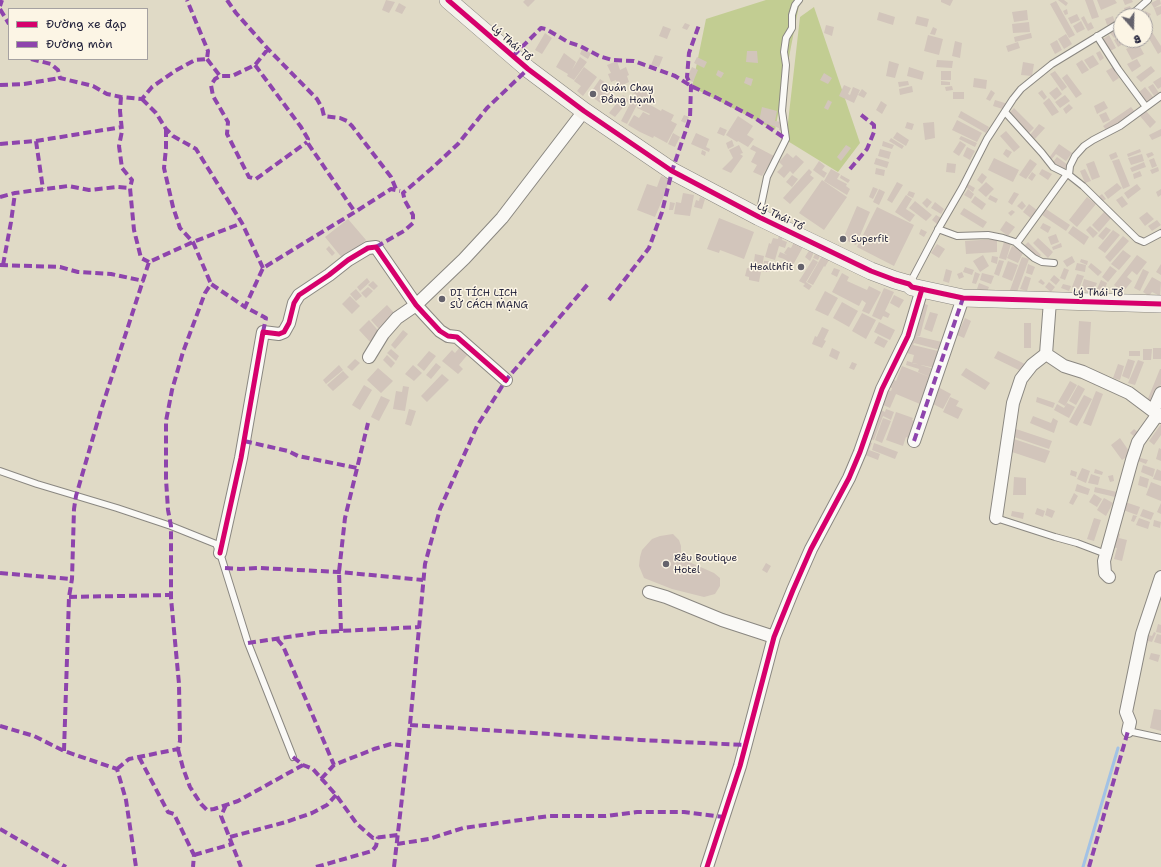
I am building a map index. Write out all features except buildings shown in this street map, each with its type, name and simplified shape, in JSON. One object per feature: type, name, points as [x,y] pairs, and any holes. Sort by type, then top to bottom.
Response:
[{"type":"street","name":"Lý Thái Tổ","points":[[456,2],[528,69],[584,111],[672,171],[759,217],[871,270],[916,287],[963,298],[1161,304]]},
{"type":"street","points":[[369,357],[383,334],[397,318],[416,305],[464,259],[502,218],[584,111]]},
{"type":"street","points":[[220,553],[239,465],[264,332],[279,334],[284,332],[289,323],[294,302],[299,295],[348,260],[372,247],[376,247],[416,305],[440,331],[448,336],[457,337],[506,380]]},
{"type":"street","points":[[707,867],[740,766],[774,638],[811,548],[849,478],[860,452],[882,389],[908,336],[916,287]]},
{"type":"street","points":[[914,440],[963,298]]},
{"type":"street","points":[[996,518],[1013,403],[1020,378],[1032,365],[1046,354],[1050,301]]},
{"type":"street","points":[[1046,354],[1064,366],[1083,372],[1129,393],[1157,414]]},
{"type":"street","points":[[1109,577],[1105,573],[1104,568],[1106,554],[1138,442],[1157,414],[1161,393]]},
{"type":"street","points":[[1128,731],[1130,722],[1126,712],[1142,634],[1161,577]]},
{"type":"street","points":[[649,592],[774,638]]},
{"type":"lane","points":[[759,217],[766,177],[786,140],[782,111],[786,65],[784,52],[786,38],[792,28],[792,14],[799,0]]},
{"type":"lane","points":[[1139,8],[1148,0]]},
{"type":"lane","points":[[916,287],[938,229],[962,188],[987,139],[1021,89],[1052,64],[1113,27]]},
{"type":"lane","points":[[1097,36],[1118,70],[1146,107]]},
{"type":"lane","points":[[1017,243],[1068,174],[1075,156],[1084,146],[1120,126],[1161,96]]},
{"type":"lane","points":[[1005,112],[1042,153],[1052,167],[1068,174],[1083,186],[1137,239],[1144,242],[1161,233]]},
{"type":"lane","points":[[938,229],[957,236],[988,235],[1003,238],[1017,243],[1034,258],[1042,262],[1054,263]]},
{"type":"lane","points":[[0,471],[37,484],[118,508],[171,526],[216,544],[248,643],[293,757]]},
{"type":"lane","points":[[996,518],[1106,554]]},
{"type":"lane","points":[[1128,731],[1161,738]]},
{"type":"green space","points":[[766,0],[800,0],[775,130],[692,87],[706,19]]},
{"type":"green space","points":[[814,7],[860,143],[838,172],[786,140],[800,17]]},
{"type":"waterway","points":[[1083,867],[1118,748]]},
{"type":"marked path","points":[[0,6],[2,0]]},
{"type":"marked path","points":[[35,60],[51,64],[58,70],[60,78],[93,86],[107,94],[142,99],[152,87],[175,71],[195,60],[207,59],[208,51],[187,0]]},
{"type":"marked path","points":[[227,0],[236,13],[268,49],[317,99],[324,116],[340,118],[347,121],[352,126],[391,177],[396,189]]},
{"type":"marked path","points":[[0,9],[8,22]]},
{"type":"marked path","points":[[609,300],[649,248],[662,212],[672,171],[690,118],[691,86],[687,77],[689,53],[699,25]]},
{"type":"marked path","points":[[513,56],[541,28],[546,29],[568,42],[580,46],[599,56],[612,60],[634,61],[675,76],[691,86],[755,118],[786,139]]},
{"type":"marked path","points":[[268,49],[255,65],[232,76],[220,76],[215,79],[211,85],[213,96],[228,122],[227,134],[249,177],[256,179],[307,142]]},
{"type":"marked path","points":[[207,59],[220,76]]},
{"type":"marked path","points":[[255,65],[301,127],[308,139],[307,142],[355,212]]},
{"type":"marked path","points":[[376,247],[404,231],[413,223],[413,215],[405,201],[403,193],[458,144],[487,108],[528,69]]},
{"type":"marked path","points":[[0,85],[24,84],[60,78]]},
{"type":"marked path","points":[[121,97],[120,111],[122,131],[119,146],[122,168],[132,180],[130,188],[134,230],[141,258],[149,262]]},
{"type":"marked path","points":[[142,99],[156,113],[166,129],[173,136],[196,149],[242,223],[263,268]]},
{"type":"marked path","points":[[850,169],[867,149],[874,132],[874,125],[860,114]]},
{"type":"marked path","points":[[0,144],[36,141],[122,127]]},
{"type":"marked path","points":[[166,129],[164,168],[173,207],[180,228],[193,242],[211,284]]},
{"type":"marked path","points":[[36,141],[43,189]]},
{"type":"marked path","points":[[0,197],[15,193],[68,186],[89,190],[117,187],[130,188]]},
{"type":"marked path","points":[[263,332],[266,318],[245,307],[263,268],[391,189],[400,191]]},
{"type":"marked path","points":[[3,265],[15,193]]},
{"type":"marked path","points":[[64,751],[69,597],[72,579],[74,509],[76,496],[101,410],[149,262],[193,242],[242,223]]},
{"type":"marked path","points":[[0,265],[60,267],[78,272],[111,274],[144,281]]},
{"type":"marked path","points":[[117,769],[129,759],[178,749],[180,741],[179,684],[171,598],[171,526],[168,510],[166,479],[166,421],[172,390],[183,352],[205,293],[211,284],[245,307]]},
{"type":"marked path","points":[[394,867],[408,746],[425,564],[440,509],[477,426],[506,380],[588,284]]},
{"type":"marked path","points":[[914,441],[963,298]]},
{"type":"marked path","points":[[341,631],[339,572],[345,518],[368,423]]},
{"type":"marked path","points":[[244,441],[288,451],[298,456],[357,468]]},
{"type":"marked path","points":[[225,568],[339,572],[423,580]]},
{"type":"marked path","points":[[0,573],[72,579]]},
{"type":"marked path","points":[[69,597],[171,595]]},
{"type":"marked path","points":[[248,643],[321,632],[419,627]]},
{"type":"marked path","points":[[277,639],[283,646],[334,765]]},
{"type":"marked path","points":[[410,725],[640,740],[745,745]]},
{"type":"marked path","points":[[0,726],[34,736],[64,751],[117,769],[126,800],[136,867]]},
{"type":"marked path","points":[[1089,867],[1128,731]]},
{"type":"marked path","points":[[321,779],[334,765],[374,749],[391,744],[408,746]]},
{"type":"marked path","points":[[178,749],[190,787],[201,804],[207,810],[238,801],[303,765]]},
{"type":"marked path","points":[[139,757],[168,812],[174,814],[194,855],[193,867]]},
{"type":"marked path","points":[[293,757],[303,765],[313,769],[336,795],[357,824],[373,838],[398,835]]},
{"type":"marked path","points":[[230,837],[286,822],[312,813],[327,805],[336,795]]},
{"type":"marked path","points":[[226,805],[221,816],[241,867]]},
{"type":"marked path","points":[[397,844],[429,839],[463,828],[549,816],[606,816],[637,812],[684,812],[724,817]]},
{"type":"marked path","points":[[0,829],[66,867]]},
{"type":"marked path","points":[[316,867],[372,851],[376,846],[378,837]]},
{"type":"marked path","points":[[194,855],[232,844]]},
{"type":"cycle path","points":[[448,0],[528,69],[584,111],[672,171],[759,217],[871,271],[909,284],[912,287],[963,298],[1161,304]]},
{"type":"cycle path","points":[[220,553],[241,458],[263,332],[279,334],[284,332],[289,323],[294,303],[299,295],[348,260],[368,248],[376,247],[416,305],[440,331],[448,336],[457,337],[506,380]]},
{"type":"cycle path","points":[[707,867],[740,766],[774,637],[811,549],[849,478],[860,452],[882,389],[908,336],[922,289]]},
{"type":"place","name":"Quán Chay Đồng Hạnh","points":[[593,94]]},
{"type":"place","name":"Superfit","points":[[843,239]]},
{"type":"place","name":"Healthfit","points":[[801,267]]},
{"type":"place","name":"DI TÍCH LỊCH SỬ CÁCH MẠNG","points":[[442,299]]},
{"type":"place","name":"Rêu Boutique Hotel","points":[[666,564]]}]
